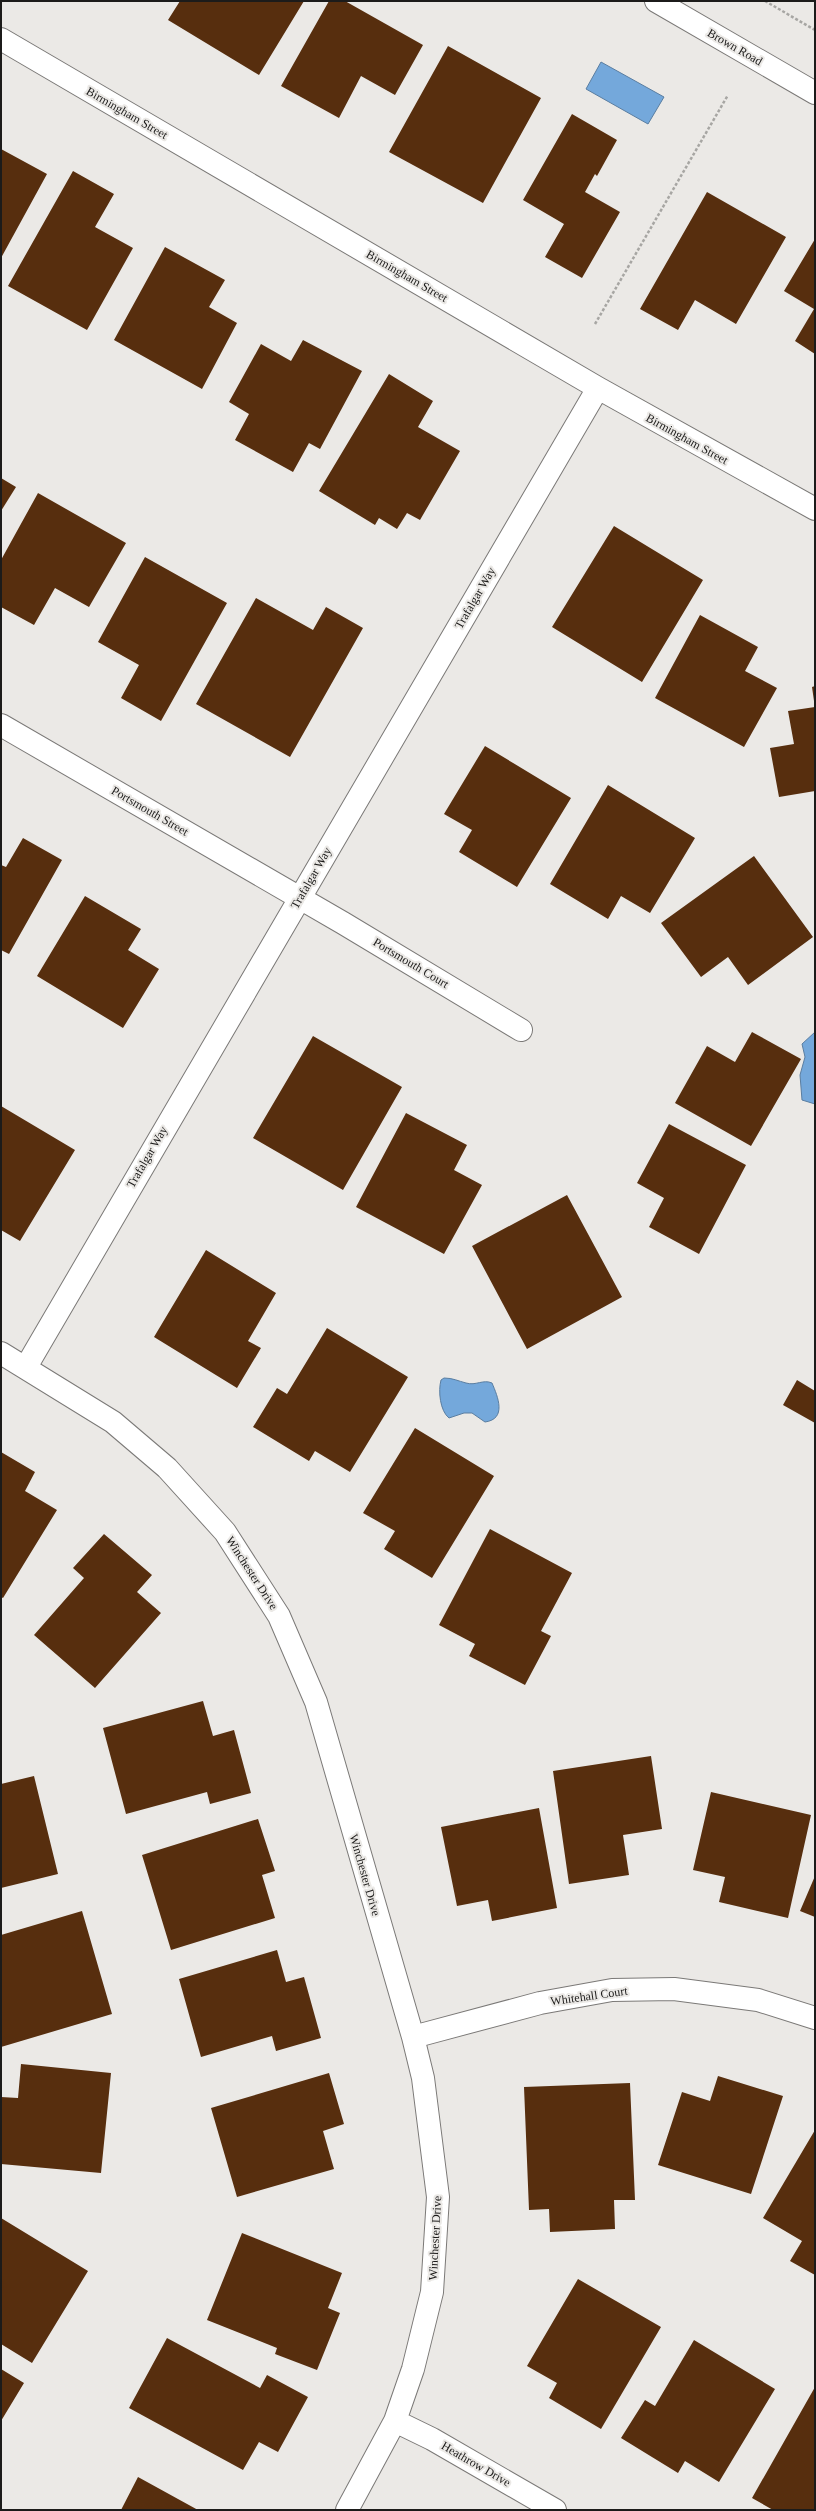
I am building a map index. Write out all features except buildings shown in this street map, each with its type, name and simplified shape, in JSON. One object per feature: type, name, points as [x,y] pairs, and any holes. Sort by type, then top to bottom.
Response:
[{"type":"street","name":"Brown Road","points":[[656,1],[815,93]]},
{"type":"street","name":"Birmingham Street","points":[[1,39],[598,388],[815,509]]},
{"type":"street","name":"Trafalgar Way","points":[[26,1367],[598,388]]},
{"type":"street","name":"Portsmouth Street","points":[[1,725],[299,898]]},
{"type":"street","name":"Portsmouth Court","points":[[299,898],[521,1030]]},
{"type":"street","name":"Winchester Drive","points":[[1,1353],[113,1422],[167,1468],[225,1532],[279,1616],[316,1702],[413,2037],[423,2078],[438,2197],[432,2292],[413,2369],[395,2421],[346,2510]]},
{"type":"street","name":"Whitehall Court","points":[[413,2037],[540,2003],[612,1990],[674,1990],[758,2000],[815,2018]]},
{"type":"street","name":"Heathrow Drive","points":[[395,2421],[432,2439],[555,2510]]},
{"type":"path","points":[[765,1],[815,30]]},
{"type":"path","points":[[595,324],[728,95]]},
{"type":"water","points":[[601,62],[664,97],[648,124],[586,89]]},
{"type":"water","points":[[815,1032],[815,1104],[802,1100],[800,1075],[805,1057],[802,1044]]},
{"type":"water","points":[[444,1378],[470,1384],[486,1382],[492,1383],[497,1395],[499,1407],[496,1417],[485,1422],[472,1413],[464,1413],[449,1418],[444,1411],[440,1400],[440,1385],[441,1380]]}]
